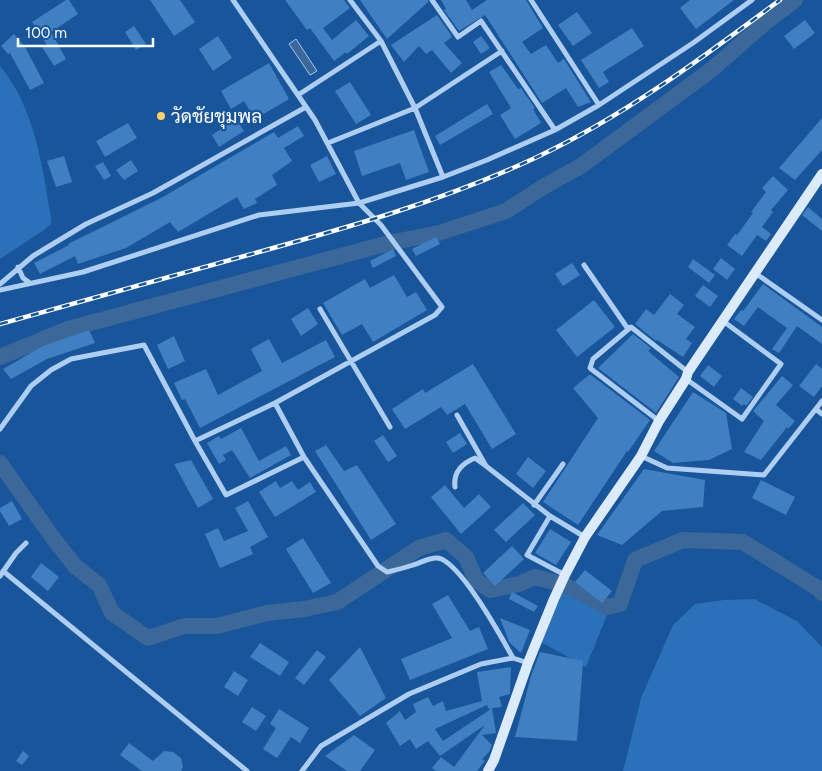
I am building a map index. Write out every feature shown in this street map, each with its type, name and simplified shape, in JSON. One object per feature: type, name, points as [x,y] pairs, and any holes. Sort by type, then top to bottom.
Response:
[{"type":"street","points":[[195,441],[275,403],[435,315],[442,307],[380,225],[358,203],[328,143],[306,107],[233,0]]},
{"type":"street","points":[[350,0],[381,41],[415,108],[443,177]]},
{"type":"street","points":[[432,0],[458,37],[481,21],[555,130]]},
{"type":"street","points":[[531,0],[599,105]]},
{"type":"street","points":[[0,290],[83,272],[259,215],[358,203],[443,177],[555,130],[599,105],[693,43],[752,0]]},
{"type":"street","points":[[298,95],[381,41]]},
{"type":"street","points":[[328,143],[415,108],[502,51]]},
{"type":"street","points":[[0,284],[32,256],[86,224],[154,193],[306,107]]},
{"type":"street","points":[[488,771],[494,760],[528,662],[554,599],[585,537],[641,456],[659,422],[722,321],[822,174]]},
{"type":"street","points":[[584,265],[628,329]]},
{"type":"street","points":[[18,267],[23,278],[30,283]]},
{"type":"street","points":[[755,272],[822,320]]},
{"type":"street","points":[[320,309],[390,427]]},
{"type":"street","points":[[659,422],[590,368],[593,359],[632,326],[687,376],[742,419],[781,364],[722,321]]},
{"type":"street","points":[[0,430],[31,386],[51,370],[71,359],[144,345],[226,495],[304,457]]},
{"type":"street","points":[[641,456],[667,468],[764,475],[822,401]]},
{"type":"street","points":[[275,403],[304,457],[380,567],[387,572],[438,558],[450,564],[488,614],[513,658]]},
{"type":"street","points":[[816,409],[822,414]]},
{"type":"street","points":[[457,416],[486,466]]},
{"type":"street","points":[[455,486],[454,480],[457,472],[468,461],[475,458],[534,505],[585,537]]},
{"type":"street","points":[[534,505],[562,464]]},
{"type":"street","points":[[550,516],[527,555],[564,577]]},
{"type":"street","points":[[26,543],[1,573],[247,771]]},
{"type":"street","points":[[302,771],[321,746],[409,694],[481,664],[513,658],[528,662]]},
{"type":"shaded area","points":[[296,39],[317,71],[310,75],[289,44]]},
{"type":"shaded area","points":[[0,66],[12,82],[29,119],[40,158],[51,224],[0,259]]},
{"type":"shaded area","points":[[565,585],[609,610],[586,667],[541,642]]},
{"type":"shaded area","points":[[754,599],[797,621],[822,647],[822,771],[623,771],[641,698],[673,625],[695,604],[724,600]]},
{"type":"building","points":[[66,0],[69,0],[78,14],[51,32],[66,59],[54,66],[42,47],[47,45],[32,22]]},
{"type":"building","points":[[150,0],[180,0],[195,22],[174,36]]},
{"type":"building","points":[[285,0],[344,0],[350,8],[323,28],[332,40],[356,20],[369,36],[347,54],[346,52],[334,61],[310,28],[307,30]]},
{"type":"building","points":[[360,0],[428,0],[428,2],[387,39]]},
{"type":"building","points":[[441,0],[466,0],[472,10],[487,0],[526,0],[543,28],[522,42],[531,54],[546,45],[558,63],[564,59],[591,102],[578,107],[566,88],[542,103],[485,15],[459,31],[444,10],[446,9]]},
{"type":"building","points":[[690,0],[734,0],[696,29],[680,8]]},
{"type":"building","points":[[577,12],[592,33],[573,46],[558,25]]},
{"type":"building","points":[[437,15],[452,37],[444,43],[462,63],[451,73],[432,50],[426,54],[419,46],[404,62],[391,45]]},
{"type":"building","points":[[805,20],[815,33],[794,49],[784,36]]},
{"type":"building","points":[[134,26],[146,44],[136,50],[125,32]]},
{"type":"building","points":[[632,28],[644,46],[603,72],[609,82],[599,88],[581,60]]},
{"type":"building","points":[[14,34],[25,47],[44,83],[30,90],[10,53],[8,54],[1,46]]},
{"type":"building","points":[[218,36],[232,58],[213,71],[199,49]]},
{"type":"building","points":[[481,36],[490,48],[481,54],[473,42]]},
{"type":"building","points":[[269,63],[289,99],[255,119],[244,101],[231,109],[221,91]]},
{"type":"building","points":[[501,65],[518,89],[521,88],[535,108],[533,109],[541,123],[515,139],[500,115],[511,108],[489,72]]},
{"type":"building","points":[[350,82],[371,115],[356,124],[335,91]]},
{"type":"building","points":[[487,104],[493,114],[440,145],[435,136]]},
{"type":"building","points":[[822,118],[822,150],[795,180],[779,168]]},
{"type":"building","points":[[236,119],[244,131],[219,147],[212,135]]},
{"type":"building","points":[[128,123],[137,138],[105,157],[96,141]]},
{"type":"building","points":[[298,126],[304,136],[284,148],[292,161],[272,175],[277,185],[255,199],[257,203],[244,209],[237,197],[178,232],[170,222],[126,248],[78,264],[75,256],[40,274],[34,263],[161,198],[274,132],[278,138]]},
{"type":"building","points":[[414,130],[429,172],[406,180],[400,163],[362,176],[354,151]]},
{"type":"building","points":[[64,156],[72,182],[56,187],[47,161]]},
{"type":"building","points":[[327,156],[336,174],[319,182],[310,165]]},
{"type":"building","points":[[131,160],[138,171],[124,180],[116,170]]},
{"type":"building","points":[[103,162],[111,176],[104,180],[95,166]]},
{"type":"building","points":[[773,176],[788,190],[771,210],[773,212],[762,227],[771,234],[766,241],[757,235],[742,256],[727,245],[753,213],[751,212],[766,192],[762,188]]},
{"type":"building","points":[[808,207],[822,219],[822,231],[802,215]]},
{"type":"building","points":[[436,237],[440,244],[416,256],[412,249]]},
{"type":"building","points":[[393,249],[396,256],[373,268],[370,261]]},
{"type":"building","points":[[721,258],[735,269],[727,280],[713,269]]},
{"type":"building","points":[[693,259],[715,275],[709,283],[688,267]]},
{"type":"building","points":[[572,263],[580,275],[563,286],[555,274]]},
{"type":"building","points":[[394,275],[407,297],[416,292],[427,310],[373,342],[362,324],[342,335],[323,303],[365,279],[370,288]]},
{"type":"building","points":[[763,284],[822,327],[822,344],[797,326],[779,353],[772,349],[787,328],[758,307],[744,326],[734,319],[741,310],[743,311]]},
{"type":"building","points":[[703,285],[718,296],[710,307],[695,296]]},
{"type":"building","points":[[670,294],[684,305],[677,314],[695,327],[686,339],[692,343],[683,357],[656,341],[635,324],[646,309],[654,315]]},
{"type":"building","points":[[594,300],[615,327],[577,357],[556,330]]},
{"type":"building","points":[[308,308],[318,324],[301,336],[291,319]]},
{"type":"building","points":[[89,330],[95,343],[47,359],[11,379],[3,369],[43,346]]},
{"type":"building","points":[[633,334],[651,348],[648,351],[679,377],[656,413],[598,368]]},
{"type":"building","points":[[174,336],[185,361],[168,369],[157,345]]},
{"type":"building","points":[[269,339],[282,363],[326,340],[335,357],[200,428],[185,399],[182,400],[174,383],[206,369],[218,395],[262,371],[251,349]]},
{"type":"building","points":[[473,364],[516,434],[492,449],[465,404],[447,415],[441,407],[405,429],[392,409],[423,389],[425,393]]},
{"type":"building","points":[[816,364],[822,369],[822,386],[814,397],[799,386]]},
{"type":"building","points":[[708,365],[722,376],[714,387],[700,376]]},
{"type":"building","points":[[589,375],[650,420],[578,525],[543,502],[598,418],[573,388]]},
{"type":"building","points":[[782,376],[793,385],[776,405],[795,421],[788,429],[787,427],[761,460],[744,452],[764,421],[753,411]]},
{"type":"building","points":[[741,388],[753,397],[746,406],[744,404],[742,406],[733,399]]},
{"type":"building","points":[[693,392],[726,413],[732,449],[709,460],[673,463],[654,451]]},
{"type":"building","points":[[241,428],[259,461],[286,446],[291,455],[250,478],[232,450],[223,455],[226,460],[219,464],[207,443],[219,436],[221,439]]},
{"type":"building","points":[[460,433],[467,444],[453,453],[446,442]]},
{"type":"building","points":[[383,435],[397,456],[388,462],[374,441]]},
{"type":"building","points":[[326,445],[344,471],[357,465],[396,524],[371,540],[315,451]]},
{"type":"building","points":[[528,457],[546,471],[533,488],[516,474]]},
{"type":"building","points":[[191,460],[213,499],[198,508],[174,464]]},
{"type":"building","points":[[644,469],[705,480],[703,507],[662,511],[622,545],[597,535]]},
{"type":"building","points":[[761,480],[795,497],[786,515],[752,498]]},
{"type":"building","points":[[276,481],[280,488],[292,481],[298,490],[310,482],[316,492],[275,517],[259,492]]},
{"type":"building","points":[[445,485],[464,508],[479,494],[491,507],[461,534],[431,497]]},
{"type":"building","points":[[12,501],[22,519],[9,526],[0,508]]},
{"type":"building","points":[[248,501],[268,537],[250,547],[253,554],[220,568],[205,534],[218,528],[224,541],[248,531],[235,508]]},
{"type":"building","points":[[523,503],[535,515],[506,542],[494,530]]},
{"type":"building","points":[[550,529],[571,542],[556,565],[535,553]]},
{"type":"building","points":[[303,538],[331,583],[313,593],[286,549]]},
{"type":"building","points":[[512,546],[524,559],[495,586],[483,573]]},
{"type":"building","points":[[41,563],[59,577],[48,591],[31,577]]},
{"type":"building","points":[[585,570],[612,591],[602,603],[575,582]]},
{"type":"building","points":[[512,592],[538,606],[534,612],[509,599]]},
{"type":"building","points":[[448,595],[470,631],[479,627],[488,649],[410,680],[401,659],[452,638],[432,604]]},
{"type":"building","points":[[500,618],[530,630],[521,653],[509,642]]},
{"type":"building","points":[[260,643],[289,662],[280,676],[250,657]]},
{"type":"building","points":[[360,647],[386,698],[360,716],[329,680]]},
{"type":"building","points":[[317,650],[326,657],[304,685],[295,678]]},
{"type":"building","points":[[540,652],[583,661],[577,741],[515,737],[531,676]]},
{"type":"building","points":[[511,667],[510,694],[499,697],[502,707],[492,708],[496,733],[482,735],[492,745],[489,752],[482,759],[485,761],[477,771],[436,771],[432,768],[441,757],[454,767],[485,725],[440,756],[428,741],[416,749],[410,739],[400,746],[386,723],[400,711],[405,720],[416,712],[413,704],[428,697],[433,706],[443,701],[446,711],[482,701],[477,672]],"holes":[[[487,705],[491,709],[443,741],[435,729]]]},
{"type":"building","points":[[234,671],[248,680],[238,696],[224,687]]},
{"type":"building","points":[[252,707],[266,716],[256,731],[242,722]]},
{"type":"building","points":[[279,709],[309,728],[300,743],[291,737],[277,758],[263,749],[276,728],[270,724]]},
{"type":"building","points":[[354,735],[375,750],[360,771],[347,771],[325,756]]},
{"type":"building","points":[[129,743],[153,761],[164,751],[173,752],[181,758],[183,767],[181,771],[142,771],[120,755]]},
{"type":"building","points":[[23,751],[29,756],[22,765],[16,761]]},
{"type":"waterway","points":[[0,357],[68,329],[389,243],[439,233],[506,211],[543,187],[581,166],[711,70],[767,21],[795,0]]},
{"type":"waterway","points":[[0,463],[75,566],[99,585],[112,613],[148,638],[184,626],[217,626],[267,613],[304,609],[337,602],[419,548],[446,540],[466,557],[476,580],[490,590],[519,584],[535,577],[565,585],[608,607],[620,604],[635,560],[683,540],[743,542],[819,589],[822,593]]},
{"type":"railway","points":[[0,324],[358,224],[465,188],[568,142],[631,105],[691,65],[780,0]]},
{"type":"place","name":"วัดชัยชุมพล","points":[[161,116]]}]
